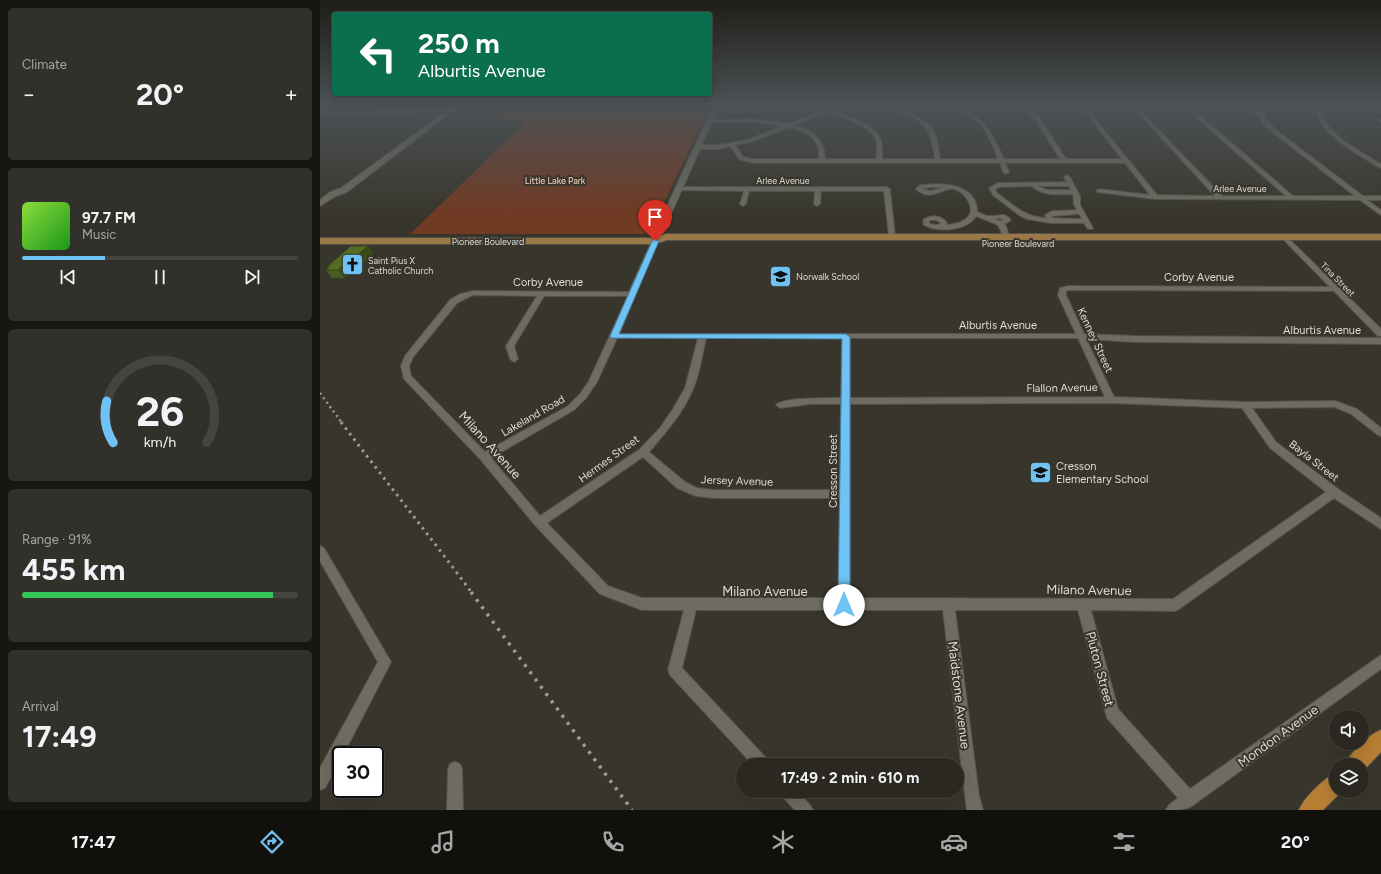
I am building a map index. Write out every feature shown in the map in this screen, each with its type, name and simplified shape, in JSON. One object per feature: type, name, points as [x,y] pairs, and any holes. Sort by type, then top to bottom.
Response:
[{"type":"highway","points":[[1362,758],[1381,739]]},
{"type":"highway","points":[[1309,810],[1329,790]]},
{"type":"main road","name":"Pioneer Boulevard","points":[[655,241],[663,244],[1283,236],[1381,237]]},
{"type":"main road","name":"Pioneer Boulevard","points":[[320,241],[655,241],[666,237],[892,237],[1008,240],[1381,243]]},
{"type":"street","points":[[320,204],[333,194],[344,190],[409,142]]},
{"type":"street","name":"Lakeland Road","points":[[484,457],[570,408],[583,396],[593,382],[699,142]]},
{"type":"street","points":[[697,147],[732,145],[745,142]]},
{"type":"street","points":[[819,142],[822,147],[822,162]]},
{"type":"street","points":[[878,142],[879,161]]},
{"type":"street","points":[[933,142],[938,162]]},
{"type":"street","points":[[993,142],[1006,172]]},
{"type":"street","points":[[1052,142],[1064,161]]},
{"type":"street","points":[[1111,142],[1155,197]]},
{"type":"street","points":[[1168,142],[1221,198]]},
{"type":"street","points":[[1227,142],[1291,197]]},
{"type":"street","points":[[1288,142],[1381,214]]},
{"type":"street","points":[[1345,142],[1381,166]]},
{"type":"street","points":[[732,145],[741,158],[745,160],[822,162],[1126,161]]},
{"type":"street","points":[[1067,177],[1077,196],[1077,205],[1090,228]]},
{"type":"street","points":[[1034,184],[1037,189],[1043,191],[1075,192]]},
{"type":"street","points":[[1070,184],[998,185],[992,188],[995,194],[1021,214],[1040,220],[1086,221]]},
{"type":"street","points":[[938,227],[963,224],[970,220],[975,213],[975,208],[970,197],[959,189],[950,187]]},
{"type":"street","name":"Arlee Avenue","points":[[679,189],[887,188],[892,237]]},
{"type":"street","points":[[744,204],[747,189]]},
{"type":"street","points":[[817,204],[818,189]]},
{"type":"street","points":[[320,212],[343,195],[344,190]]},
{"type":"street","name":"Arlee Avenue","points":[[1099,191],[1155,197],[1381,198]]},
{"type":"street","points":[[1051,220],[1048,215],[1052,213],[1081,212]]},
{"type":"street","points":[[975,213],[992,218],[992,220],[1001,223],[1008,220],[1006,218]]},
{"type":"street","points":[[992,218],[1001,216],[1006,218],[1021,214]]},
{"type":"street","points":[[1001,223],[1008,240]]},
{"type":"street","name":"Tina Street","points":[[1283,236],[1381,334]]},
{"type":"street","name":"Corby Avenue","points":[[1063,290],[1069,288],[1335,289]]},
{"type":"street","name":"Kenney Street","points":[[1063,290],[1062,295],[1111,400]]},
{"type":"street","name":"Corby Avenue","points":[[463,296],[473,293],[633,294]]},
{"type":"street","points":[[514,359],[510,346],[542,293]]},
{"type":"street","name":"Milano Avenue","points":[[463,296],[454,301],[410,356],[405,366],[407,377],[484,457],[539,522],[604,590],[642,604],[1175,605],[1334,492]]},
{"type":"street","name":"Alburtis Avenue","points":[[614,336],[1081,336],[1135,339],[1381,341]]},
{"type":"street","name":"Hermes Street","points":[[539,522],[643,452],[663,430],[677,411],[689,388],[703,336]]},
{"type":"street","name":"Cresson Street","points":[[844,605],[846,337]]},
{"type":"street","name":"Flallon Avenue","points":[[780,405],[810,401],[1111,400],[1245,405],[1335,404],[1353,410],[1381,433]]},
{"type":"street","name":"Bayla Street","points":[[1245,405],[1273,445],[1334,492],[1381,524]]},
{"type":"street","name":"Jersey Avenue","points":[[643,452],[681,485],[696,492],[714,494],[844,494]]},
{"type":"street","points":[[320,552],[385,662],[320,783]]},
{"type":"street","name":"Maidstone Avenue","points":[[948,604],[975,810]]},
{"type":"street","name":"Pluton Street","points":[[1083,604],[1112,713],[1190,800]]},
{"type":"street","points":[[691,605],[675,670],[757,758]]},
{"type":"street","name":"Mondon Avenue","points":[[1174,810],[1190,800],[1381,661]]},
{"type":"street","points":[[455,769],[455,810]]},
{"type":"street","points":[[794,798],[805,810]]},
{"type":"green space","name":"Little Lake Park","points":[[505,142],[693,142],[650,232],[643,234],[410,234]]},
{"type":"building","points":[[351,246],[368,246],[345,266],[342,266],[338,270],[326,270],[330,266],[328,266]]},
{"type":"railway","points":[[320,393],[342,423]]},
{"type":"railway","points":[[341,422],[472,593]]},
{"type":"railway","points":[[471,592],[632,810]]},
{"type":"place","name":"Saint Pius X Catholic Church","points":[[352,265]]},
{"type":"place","name":"Norwalk School","points":[[781,276]]},
{"type":"place","name":"Cresson Elementary School","points":[[1041,472]]},
{"type":"route","points":[[655,241],[614,336],[846,337],[844,605]]}]
